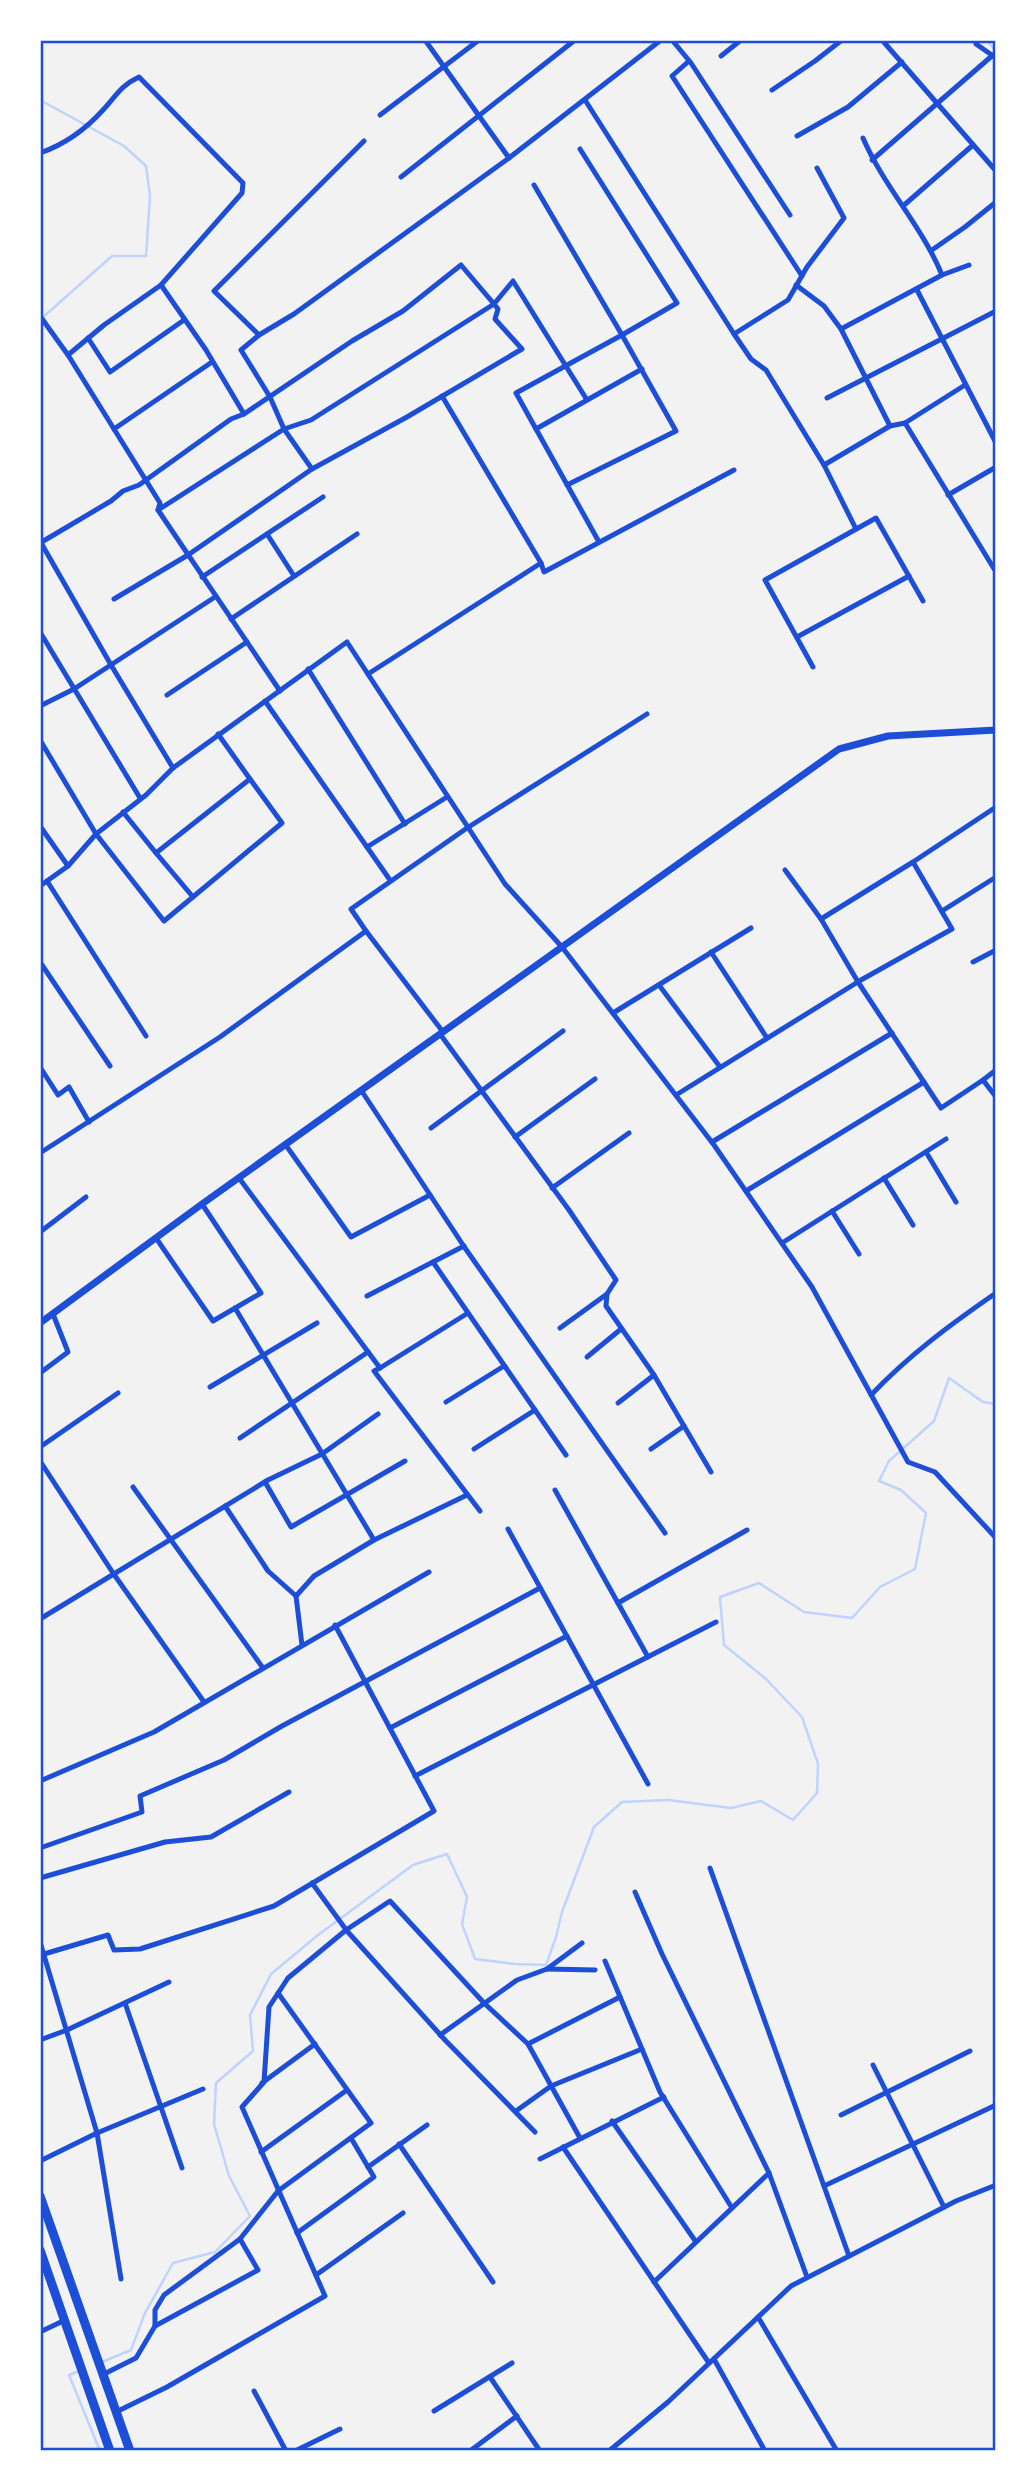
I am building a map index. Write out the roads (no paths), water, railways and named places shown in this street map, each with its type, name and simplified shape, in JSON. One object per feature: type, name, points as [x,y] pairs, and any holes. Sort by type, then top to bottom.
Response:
[{"type":"highway","points":[[40,2196],[130,2451]]},
{"type":"highway","points":[[40,2250],[110,2451]]},
{"type":"street","points":[[425,40],[509,158]]},
{"type":"street","points":[[380,115],[480,40]]},
{"type":"street","points":[[401,177],[575,40]]},
{"type":"street","points":[[312,469],[284,429],[270,397],[241,350],[509,158],[661,40]]},
{"type":"street","points":[[672,40],[689,61],[790,215]]},
{"type":"street","points":[[721,56],[741,40]]},
{"type":"street","points":[[772,90],[842,40]]},
{"type":"street","points":[[882,40],[996,171]]},
{"type":"street","points":[[872,160],[994,57],[976,44]]},
{"type":"street","points":[[689,61],[672,76],[802,276]]},
{"type":"street","points":[[797,136],[848,107],[902,62]]},
{"type":"street","points":[[40,153],[75,137],[97,117],[125,84],[139,77],[243,183],[242,193],[236,201],[161,285],[145,294],[68,355]]},
{"type":"street","points":[[584,100],[734,334],[751,359],[766,370],[824,465],[856,529]]},
{"type":"street","points":[[863,138],[872,160],[932,250],[942,275]]},
{"type":"street","points":[[259,335],[214,291],[364,141]]},
{"type":"street","points":[[904,206],[973,145]]},
{"type":"street","points":[[580,149],[677,303],[516,393],[599,542]]},
{"type":"street","points":[[734,334],[788,300],[844,218],[817,169]]},
{"type":"street","points":[[534,185],[676,431],[567,485]]},
{"type":"street","points":[[932,250],[996,202]]},
{"type":"street","points":[[114,599],[188,555],[312,469],[522,349],[495,319],[498,309],[461,265],[403,311],[352,341],[244,414],[232,419],[139,485],[123,491],[111,501],[41,542],[173,768]]},
{"type":"street","points":[[841,329],[942,275],[969,265]]},
{"type":"street","points":[[158,510],[284,429],[311,420],[494,304],[513,281],[587,400]]},
{"type":"street","points":[[161,285],[244,414]]},
{"type":"street","points":[[796,285],[824,306],[841,329],[890,426]]},
{"type":"street","points":[[917,290],[996,443]]},
{"type":"street","points":[[827,398],[996,311]]},
{"type":"street","points":[[40,316],[68,355],[160,503],[158,510],[280,691]]},
{"type":"street","points":[[88,338],[110,372],[184,320]]},
{"type":"street","points":[[114,429],[212,362]]},
{"type":"street","points":[[536,429],[642,369]]},
{"type":"street","points":[[824,465],[890,426],[905,423],[965,385]]},
{"type":"street","points":[[442,396],[544,572],[734,470]]},
{"type":"street","points":[[905,423],[996,572]]},
{"type":"street","points":[[948,495],[996,467]]},
{"type":"street","points":[[202,577],[323,496]]},
{"type":"street","points":[[813,667],[765,580],[876,518],[923,601]]},
{"type":"street","points":[[267,534],[294,576]]},
{"type":"street","points":[[230,619],[357,534]]},
{"type":"street","points":[[368,674],[541,563]]},
{"type":"street","points":[[797,637],[909,576]]},
{"type":"street","points":[[40,706],[74,689],[215,597]]},
{"type":"street","points":[[40,632],[140,799]]},
{"type":"street","points":[[167,695],[247,642]]},
{"type":"street","points":[[40,886],[68,866],[96,834],[173,768],[347,642],[505,884],[562,947],[613,1013],[712,1142],[782,1243],[812,1287],[908,1462],[935,1472],[996,1538]]},
{"type":"street","points":[[308,669],[405,824]]},
{"type":"street","points":[[265,701],[390,880]]},
{"type":"street","points":[[560,1328],[607,1294],[616,1280],[351,909],[467,828],[646,713]]},
{"type":"street","points":[[40,1323],[285,1144],[839,749],[888,736],[996,730]]},
{"type":"street","points":[[40,740],[96,834],[164,920],[282,823],[218,734]]},
{"type":"street","points":[[156,853],[250,779]]},
{"type":"street","points":[[367,847],[447,797]]},
{"type":"street","points":[[821,919],[996,807]]},
{"type":"street","points":[[123,813],[193,897]]},
{"type":"street","points":[[40,825],[68,866]]},
{"type":"street","points":[[676,1095],[858,982],[952,929],[913,862]]},
{"type":"street","points":[[785,870],[821,919],[858,982],[941,1108],[996,1070]]},
{"type":"street","points":[[942,911],[996,877]]},
{"type":"street","points":[[47,881],[146,1036]]},
{"type":"street","points":[[613,1013],[751,928]]},
{"type":"street","points":[[40,1153],[220,1037],[366,931]]},
{"type":"street","points":[[973,962],[996,950]]},
{"type":"street","points":[[711,952],[766,1038]]},
{"type":"street","points":[[40,962],[110,1066]]},
{"type":"street","points":[[659,985],[720,1067]]},
{"type":"street","points":[[430,1128],[563,1031]]},
{"type":"street","points":[[712,1142],[892,1033]]},
{"type":"street","points":[[40,1067],[58,1095],[69,1087],[89,1122]]},
{"type":"street","points":[[515,1137],[595,1079]]},
{"type":"street","points":[[983,1080],[996,1097]]},
{"type":"street","points":[[746,1191],[924,1082]]},
{"type":"street","points":[[361,1090],[464,1246],[665,1533]]},
{"type":"street","points":[[552,1188],[629,1133]]},
{"type":"street","points":[[782,1243],[946,1139]]},
{"type":"street","points":[[285,1144],[351,1237],[430,1195]]},
{"type":"street","points":[[926,1152],[956,1202]]},
{"type":"street","points":[[239,1178],[380,1368]]},
{"type":"street","points":[[884,1178],[913,1225]]},
{"type":"street","points":[[40,1232],[86,1196]]},
{"type":"street","points":[[156,1238],[213,1321],[261,1293],[202,1204]]},
{"type":"street","points":[[832,1211],[859,1254]]},
{"type":"street","points":[[367,1296],[464,1246]]},
{"type":"street","points":[[433,1262],[566,1455]]},
{"type":"street","points":[[871,1395],[939,1332],[996,1293]]},
{"type":"street","points":[[607,1294],[606,1306],[654,1375],[711,1472]]},
{"type":"street","points":[[235,1308],[374,1540]]},
{"type":"street","points":[[468,1313],[374,1371],[480,1511]]},
{"type":"street","points":[[40,1373],[68,1352],[52,1314]]},
{"type":"street","points":[[209,1387],[317,1323]]},
{"type":"street","points":[[587,1357],[621,1329]]},
{"type":"street","points":[[240,1438],[368,1352]]},
{"type":"street","points":[[446,1402],[505,1366]]},
{"type":"street","points":[[618,1403],[654,1375]]},
{"type":"street","points":[[40,1447],[118,1393]]},
{"type":"street","points":[[474,1449],[535,1410]]},
{"type":"street","points":[[40,1619],[265,1482],[323,1454],[378,1414]]},
{"type":"street","points":[[651,1448],[684,1426]]},
{"type":"street","points":[[40,1461],[113,1573],[204,1702]]},
{"type":"street","points":[[265,1482],[291,1527],[405,1461]]},
{"type":"street","points":[[133,1487],[263,1669]]},
{"type":"street","points":[[555,1490],[648,1657]]},
{"type":"street","points":[[296,1596],[314,1576],[374,1540],[467,1495]]},
{"type":"street","points":[[225,1506],[268,1571],[296,1596],[302,1645]]},
{"type":"street","points":[[508,1530],[648,1784]]},
{"type":"street","points":[[618,1603],[747,1530]]},
{"type":"street","points":[[40,1781],[154,1732],[429,1572]]},
{"type":"street","points":[[40,1848],[142,1812],[140,1796],[224,1760],[540,1588]]},
{"type":"street","points":[[415,1776],[716,1622]]},
{"type":"street","points":[[44,1954],[108,1935],[114,1950],[140,1949],[274,1906],[434,1811],[335,1625]]},
{"type":"street","points":[[390,1728],[567,1636]]},
{"type":"street","points":[[40,1878],[165,1842],[211,1837],[289,1793]]},
{"type":"street","points":[[710,1868],[849,2256]]},
{"type":"street","points":[[312,1883],[346,1930],[440,2035],[536,2132]]},
{"type":"street","points":[[635,1892],[662,1954],[769,2173],[807,2277]]},
{"type":"street","points":[[262,2083],[269,2007],[288,1978],[346,1930],[390,1901],[484,2003],[528,2044],[580,2138]]},
{"type":"street","points":[[40,1942],[97,2133],[121,2279]]},
{"type":"street","points":[[440,2035],[517,1980],[547,1969],[582,1943]]},
{"type":"street","points":[[605,1962],[664,2097],[732,2208]]},
{"type":"street","points":[[547,1969],[595,1970]]},
{"type":"street","points":[[40,2040],[169,1982]]},
{"type":"street","points":[[102,2375],[136,2358],[155,2326],[155,2310],[164,2295],[240,2239],[278,2191],[371,2123],[278,1993]]},
{"type":"street","points":[[528,2044],[620,1997]]},
{"type":"street","points":[[125,2003],[182,2168]]},
{"type":"street","points":[[116,2412],[167,2387],[325,2296],[242,2107],[262,2083],[315,2044]]},
{"type":"street","points":[[516,2111],[551,2086],[642,2049]]},
{"type":"street","points":[[841,2115],[970,2052]]},
{"type":"street","points":[[873,2065],[944,2207]]},
{"type":"street","points":[[40,2161],[97,2133],[203,2088]]},
{"type":"street","points":[[261,2152],[347,2090]]},
{"type":"street","points":[[540,2159],[664,2097]]},
{"type":"street","points":[[824,2186],[996,2105]]},
{"type":"street","points":[[612,2121],[696,2242]]},
{"type":"street","points":[[368,2167],[427,2125]]},
{"type":"street","points":[[297,2233],[373,2177],[351,2138]]},
{"type":"street","points":[[399,2144],[493,2282]]},
{"type":"street","points":[[563,2147],[711,2361],[765,2451]]},
{"type":"street","points":[[654,2282],[769,2173]]},
{"type":"street","points":[[609,2451],[668,2402],[792,2286],[944,2207],[996,2185]]},
{"type":"street","points":[[316,2275],[403,2213]]},
{"type":"street","points":[[155,2326],[258,2270],[240,2239]]},
{"type":"street","points":[[758,2317],[837,2451]]},
{"type":"street","points":[[40,2332],[66,2324]]},
{"type":"street","points":[[434,2412],[512,2363]]},
{"type":"street","points":[[491,2376],[540,2451]]},
{"type":"street","points":[[254,2392],[286,2451]]},
{"type":"street","points":[[470,2451],[517,2416]]},
{"type":"street","points":[[295,2451],[341,2429]]},
{"type":"waterway","points":[[986,40],[996,51]]},
{"type":"waterway","points":[[40,100],[124,146],[146,166],[150,196],[146,256],[112,256],[42,318]]},
{"type":"waterway","points":[[102,2362],[131,2350],[145,2313],[173,2263],[215,2252],[250,2216],[229,2176],[214,2124],[216,2083],[253,2051],[250,2015],[271,1974],[318,1935],[413,1865],[447,1854],[467,1897],[462,1924],[475,1959],[546,1965],[562,1912],[594,1827],[622,1802],[668,1800],[731,1808],[761,1801],[793,1820],[817,1793],[818,1764],[802,1717],[766,1679],[724,1645],[720,1597],[759,1583],[804,1612],[852,1618],[880,1587],[915,1569],[926,1513],[901,1490],[879,1481],[889,1461],[934,1421],[949,1378],[983,1402],[996,1404]]},
{"type":"waterway","points":[[79,2371],[69,2375],[100,2451]]}]
